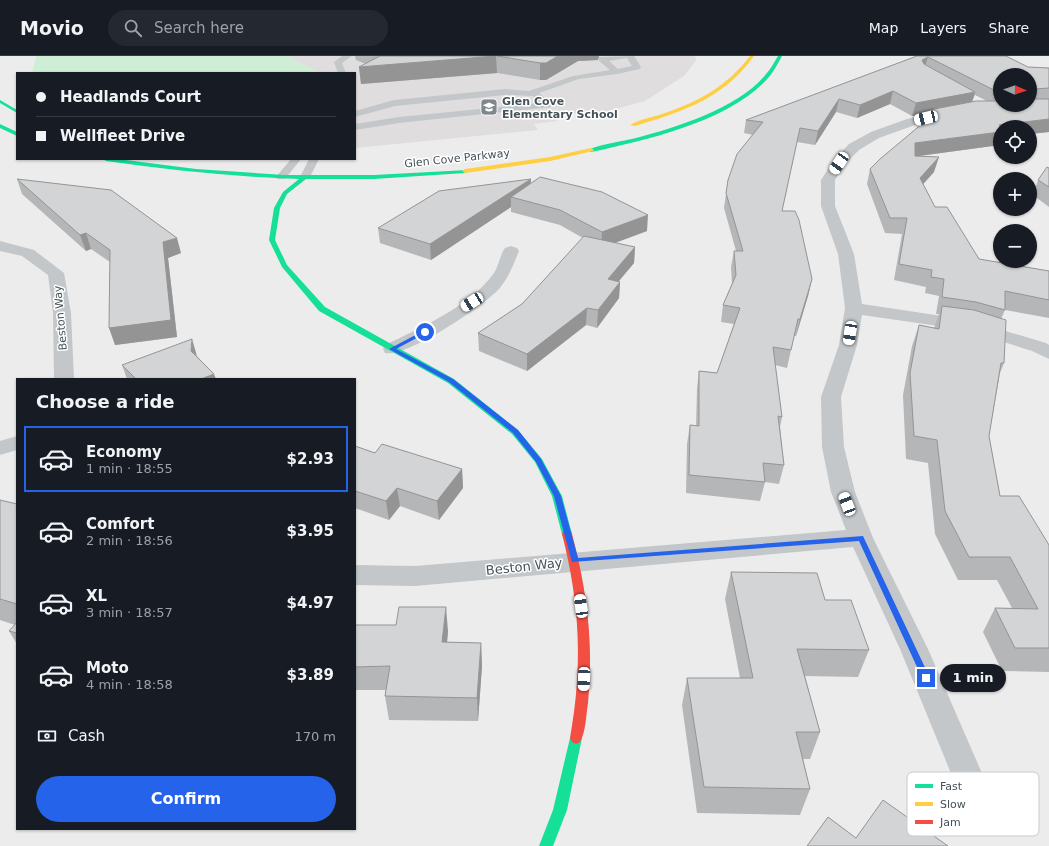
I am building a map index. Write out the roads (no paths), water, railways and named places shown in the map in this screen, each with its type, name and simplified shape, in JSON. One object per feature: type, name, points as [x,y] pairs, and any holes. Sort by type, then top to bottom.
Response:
[{"type":"main road","points":[[623,128],[658,118],[724,88],[745,68],[752,56]]},
{"type":"main road","name":"Glen Cove Parkway","points":[[111,160],[133,164],[218,173],[305,177],[409,175],[462,171],[577,154],[673,129],[712,114],[749,94],[778,63],[780,56]]},
{"type":"main road","points":[[0,101],[16,111]]},
{"type":"main road","points":[[0,126],[16,134]]},
{"type":"main road","points":[[279,164],[294,162],[314,163]]},
{"type":"main road","points":[[281,177],[285,193]]},
{"type":"main road","points":[[305,177],[285,193],[277,208],[272,240],[284,266],[322,308],[392,349],[451,380],[515,432],[539,461],[557,496],[575,560],[585,636],[583,707],[560,810],[546,846]]},
{"type":"street","points":[[965,772],[914,649],[861,538],[843,492],[833,447],[831,397],[848,345],[854,308],[846,254],[828,206],[828,180],[839,163],[854,147],[876,135],[911,122],[975,110]]},
{"type":"street","name":"Beston Way","points":[[0,246],[28,253],[56,273],[62,313],[64,378]]},
{"type":"street","points":[[392,349],[425,332],[484,295],[503,272],[511,251]]},
{"type":"street","points":[[854,308],[969,325],[1039,347],[1049,353]]},
{"type":"street","points":[[0,448],[16,443]]},
{"type":"street","name":"Beston Way","points":[[356,575],[415,576],[575,560],[861,538]]},
{"type":"lane","points":[[342,72],[338,62],[348,56]]},
{"type":"lane","points":[[617,72],[602,59],[626,56]]},
{"type":"lane","points":[[357,111],[394,103],[505,92],[532,93],[580,77],[617,72],[637,67],[630,56]]},
{"type":"lane","points":[[356,127],[548,105],[532,93]]},
{"type":"lane","points":[[357,111],[380,123]]},
{"type":"lane","points":[[281,177],[294,162]]},
{"type":"lane","points":[[305,177],[314,163]]},
{"type":"place","name":"Glen Cove Elementary School","points":[[489,107]]}]
